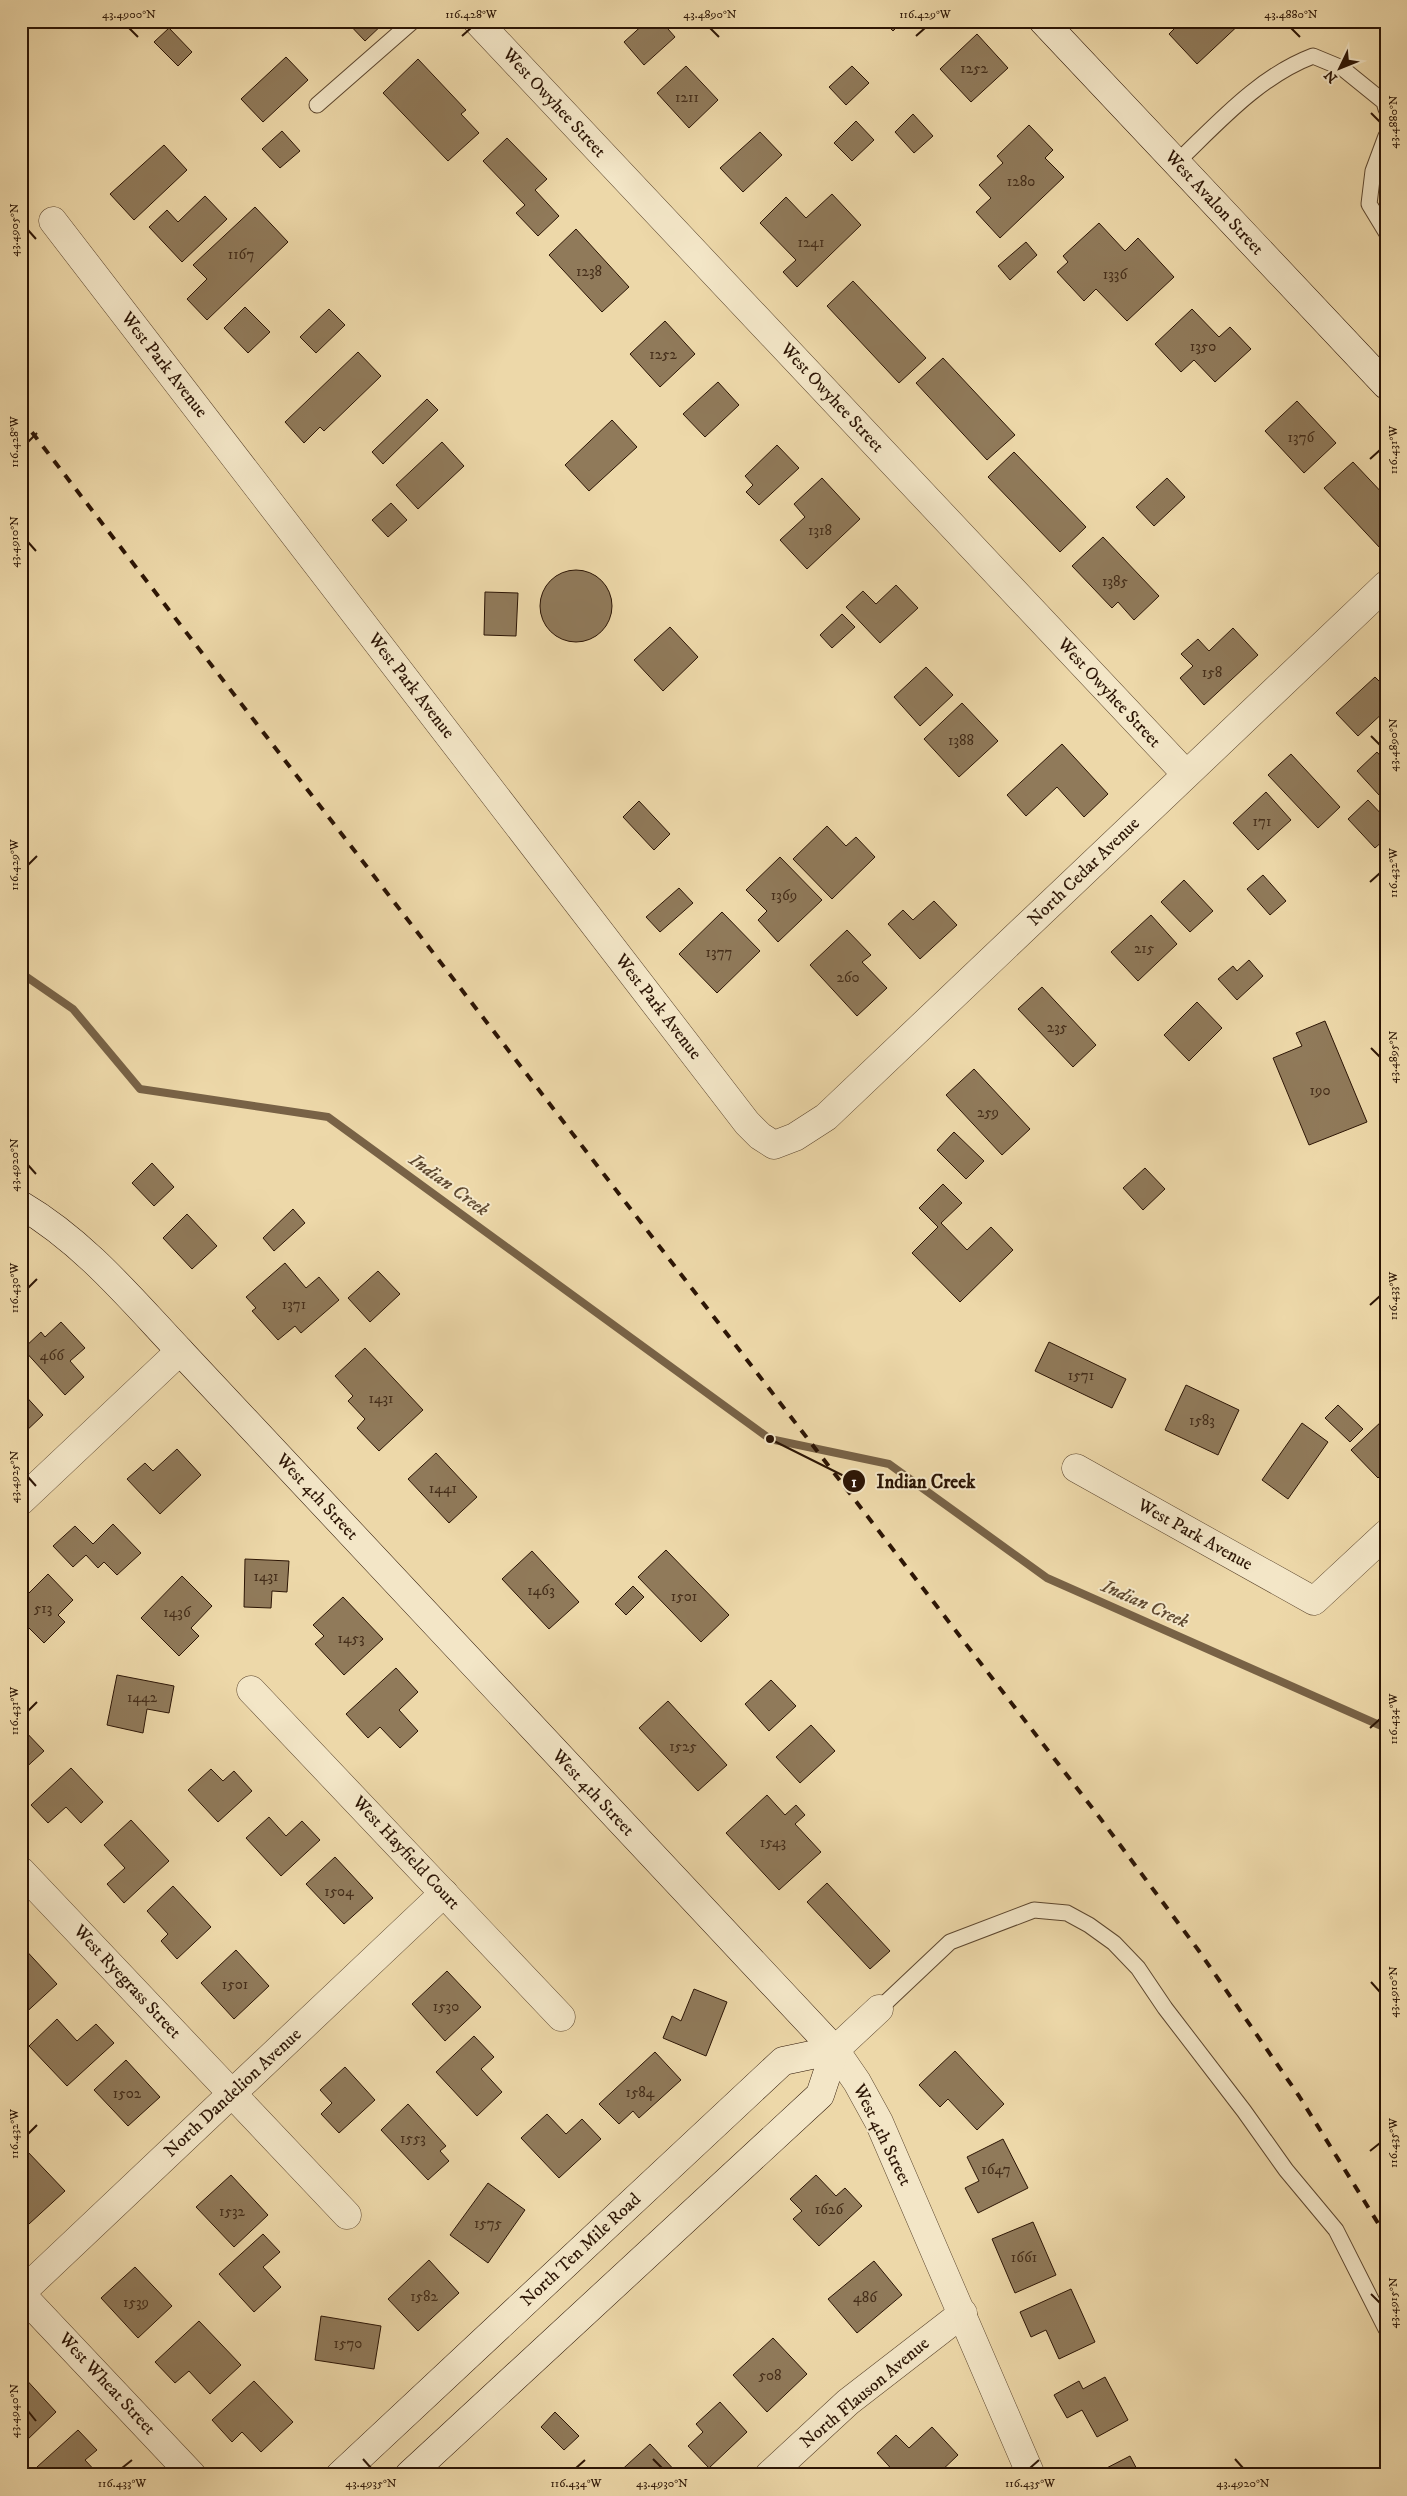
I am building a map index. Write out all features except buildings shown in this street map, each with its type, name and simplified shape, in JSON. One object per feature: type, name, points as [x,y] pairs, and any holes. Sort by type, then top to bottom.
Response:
[{"type":"street","name":"West Owyhee Street","points":[[477,21],[1186,774]]},
{"type":"street","name":"West Avalon Street","points":[[1043,21],[1386,385]]},
{"type":"street","name":"West Park Avenue","points":[[53,221],[747,1122],[760,1136],[774,1145]]},
{"type":"street","name":"North Cedar Avenue","points":[[774,1145],[795,1137],[826,1117],[1386,585]]},
{"type":"street","name":"West 4th Street","points":[[21,1205],[48,1221],[88,1254],[834,2050],[857,2082],[879,2122],[963,2313],[1031,2475]]},
{"type":"street","points":[[21,1501],[180,1351]]},
{"type":"street","name":"West Park Avenue","points":[[1076,1468],[1314,1601],[1386,1534]]},
{"type":"street","name":"West Hayfield Court","points":[[251,1690],[561,2017]]},
{"type":"street","name":"West Ryegrass Street","points":[[21,1871],[347,2215]]},
{"type":"street","name":"North Dandelion Avenue","points":[[21,2294],[444,1894]]},
{"type":"street","points":[[408,2475],[820,2095],[834,2050],[879,2009]]},
{"type":"street","name":"North Ten Mile Road","points":[[340,2475],[783,2061],[834,2050]]},
{"type":"street","name":"West Wheat Street","points":[[21,2294],[192,2475]]},
{"type":"street","name":"North Flauson Avenue","points":[[770,2475],[848,2402],[963,2313]]},
{"type":"lane","points":[[317,105],[413,21]]},
{"type":"lane","points":[[1176,163],[1242,100],[1290,65],[1313,56],[1342,68],[1384,102],[1386,109]]},
{"type":"lane","points":[[1386,136],[1373,171],[1369,204],[1386,232]]},
{"type":"lane","points":[[879,2009],[950,1942],[1034,1910],[1067,1913],[1089,1924],[1114,1943],[1138,1968],[1165,2008],[1244,2111],[1286,2170],[1336,2230],[1386,2329]]},
{"type":"waterway","name":"Indian Creek","points":[[21,973],[73,1009],[140,1089],[328,1117],[770,1439],[889,1464],[1047,1578],[1386,1728]]},
{"type":"railway","points":[[21,418],[1100,1818],[1199,1951],[1299,2096],[1386,2236]]},
{"type":"place","name":"Indian Creek","points":[[770,1439]]}]
